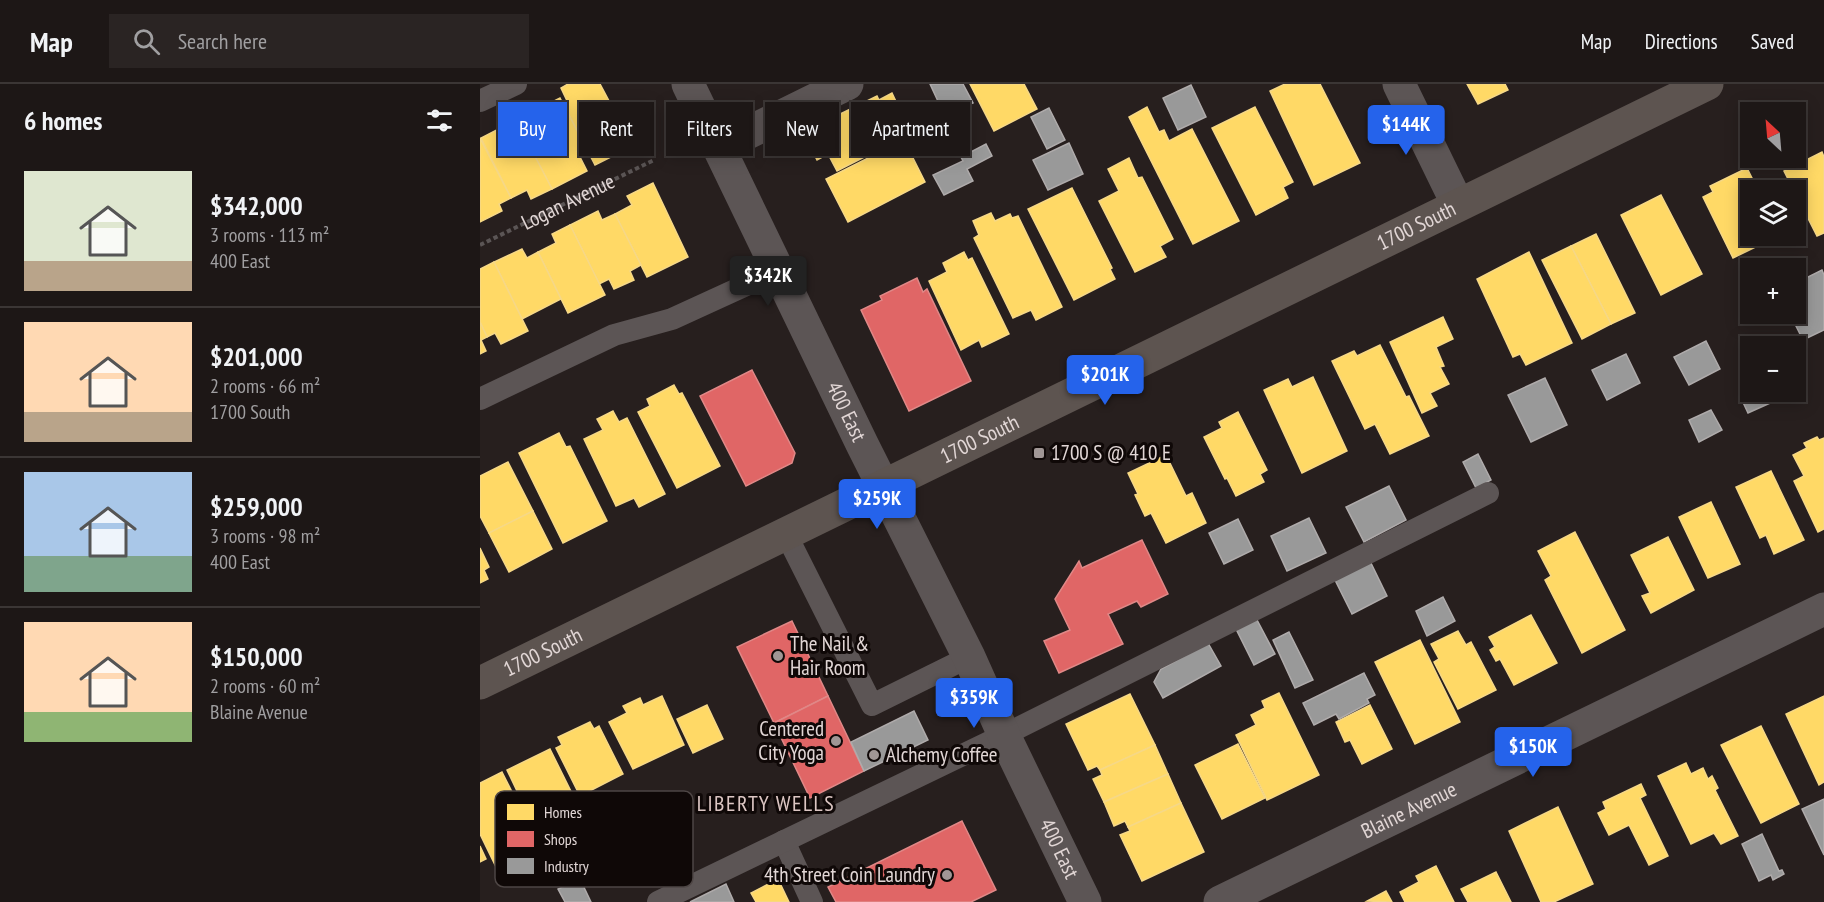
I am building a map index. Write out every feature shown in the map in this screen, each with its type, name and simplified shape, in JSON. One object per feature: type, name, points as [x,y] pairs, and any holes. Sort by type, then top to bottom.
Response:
[{"type":"street","name":"400 East","points":[[688,84],[697,102]]},
{"type":"street","points":[[753,130],[847,84]]},
{"type":"street","points":[[1399,84],[1458,206]]},
{"type":"street","name":"1700 South","points":[[480,683],[1707,84]]},
{"type":"street","name":"400 East","points":[[723,156],[883,486],[969,657],[1085,902]]},
{"type":"street","name":"Blaine Avenue","points":[[1220,902],[1824,609]]},
{"type":"lane","points":[[480,101],[516,84]]},
{"type":"lane","points":[[480,399],[604,340],[672,319],[779,270]]},
{"type":"lane","points":[[693,885],[1004,735],[1488,493]]},
{"type":"lane","points":[[786,534],[872,705],[969,657]]},
{"type":"lane","points":[[784,842],[812,902]]},
{"type":"lane","points":[[658,902],[690,887]]},
{"type":"path","name":"Logan Avenue","points":[[480,245],[654,160]]},
{"type":"building: Homes","points":[[568,84],[600,84],[610,102],[579,102],[579,134],[567,111],[569,105],[561,88]]},
{"type":"building: Homes","points":[[970,84],[1024,84],[1037,109],[994,131]]},
{"type":"building: Homes","points":[[1285,84],[1320,84],[1360,163],[1314,185],[1270,91]]},
{"type":"building: Homes","points":[[1467,84],[1505,84],[1508,90],[1478,104]]},
{"type":"building: Homes","points":[[892,93],[896,102],[865,102],[877,96],[879,100]]},
{"type":"building: Homes","points":[[1147,107],[1159,132],[1164,130],[1169,141],[1192,129],[1239,221],[1193,244],[1129,117]]},
{"type":"building: Homes","points":[[1255,107],[1293,182],[1283,187],[1288,198],[1256,215],[1212,128]]},
{"type":"building: Homes","points":[[851,109],[851,156],[867,156],[837,171],[829,156],[839,156],[839,114]]},
{"type":"building: Homes","points":[[567,111],[579,134],[579,150],[577,151],[587,171],[552,189],[535,156],[567,156]]},
{"type":"building: Homes","points":[[498,129],[498,156],[535,156],[552,189],[531,199],[527,190],[511,198],[481,138]]},
{"type":"building: Homes","points":[[480,138],[511,198],[499,204],[502,211],[480,222]]},
{"type":"building: Homes","points":[[1822,152],[1824,157],[1824,233],[1817,236],[1806,214],[1806,180],[1789,180],[1784,171],[1790,168],[1806,168],[1806,160]]},
{"type":"building: Homes","points":[[590,156],[613,156],[595,165]]},
{"type":"building: Homes","points":[[872,156],[912,156],[925,182],[848,222],[826,179]]},
{"type":"building: Homes","points":[[1129,158],[1138,178],[1142,177],[1173,239],[1160,246],[1166,257],[1135,272],[1099,201],[1119,191],[1108,169]]},
{"type":"building: Homes","points":[[1747,168],[1753,180],[1740,180],[1740,246],[1758,246],[1733,258],[1703,197],[1713,192],[1710,186]]},
{"type":"building: Homes","points":[[653,183],[688,257],[647,277],[615,214],[632,205],[627,196]]},
{"type":"building: Homes","points":[[1072,188],[1112,268],[1110,269],[1115,279],[1074,300],[1028,209]]},
{"type":"building: Homes","points":[[1661,195],[1702,274],[1661,295],[1621,215]]},
{"type":"building: Homes","points":[[598,211],[602,220],[615,214],[641,265],[630,271],[634,280],[614,289],[609,279],[599,284],[570,225]]},
{"type":"building: Homes","points":[[991,213],[995,221],[1010,214],[1012,218],[1018,216],[1062,307],[1036,320],[1031,310],[1013,318],[974,238],[979,235],[973,221]]},
{"type":"building: Homes","points":[[570,225],[605,295],[568,313],[538,252],[556,243],[552,234]]},
{"type":"building: Homes","points":[[1596,234],[1635,313],[1611,324],[1571,246]]},
{"type":"building: Homes","points":[[1571,246],[1611,324],[1582,339],[1542,260]]},
{"type":"building: Homes","points":[[522,249],[527,258],[538,252],[561,299],[522,319],[494,262]]},
{"type":"building: Homes","points":[[964,252],[968,260],[972,258],[1009,334],[982,347],[979,340],[961,350],[929,281],[947,272],[943,263]]},
{"type":"building: Homes","points":[[1529,252],[1572,343],[1526,365],[1520,354],[1513,357],[1477,279]]},
{"type":"building: Homes","points":[[494,262],[528,331],[501,344],[495,333],[487,337],[480,322],[480,269]]},
{"type":"building: Homes","points":[[1443,317],[1453,339],[1436,347],[1444,366],[1440,367],[1449,384],[1430,393],[1437,406],[1422,413],[1390,342]]},
{"type":"building: Homes","points":[[480,322],[487,337],[481,340],[486,351],[480,354]]},
{"type":"building: Homes","points":[[1380,345],[1429,436],[1390,454],[1375,424],[1365,429],[1332,361],[1354,351],[1357,356]]},
{"type":"building: Homes","points":[[1313,377],[1347,451],[1302,473],[1264,390],[1288,379],[1292,387]]},
{"type":"building: Homes","points":[[674,385],[679,394],[682,393],[720,466],[677,488],[638,412],[650,406],[647,399]]},
{"type":"building: Homes","points":[[613,411],[619,422],[627,418],[665,494],[639,507],[634,498],[616,506],[584,439],[603,430],[597,419]]},
{"type":"building: Homes","points":[[1238,412],[1267,470],[1260,474],[1264,482],[1236,496],[1204,437],[1222,428],[1219,422]]},
{"type":"building: Homes","points":[[559,433],[566,447],[570,446],[607,521],[563,543],[519,453]]},
{"type":"building: Homes","points":[[1817,437],[1819,440],[1824,438],[1824,529],[1818,532],[1794,481],[1804,476],[1793,455],[1807,448],[1804,443]]},
{"type":"building: Homes","points":[[1166,455],[1186,496],[1192,493],[1206,523],[1166,543],[1151,513],[1145,516],[1128,473]]},
{"type":"building: Homes","points":[[508,462],[533,511],[489,533],[480,516],[480,476]]},
{"type":"building: Homes","points":[[1771,471],[1804,540],[1774,554],[1766,535],[1760,538],[1736,487]]},
{"type":"building: Homes","points":[[1711,502],[1740,564],[1708,578],[1679,517]]},
{"type":"building: Homes","points":[[533,511],[552,549],[509,572],[489,533]]},
{"type":"building: Homes","points":[[1575,532],[1625,630],[1582,653],[1545,580],[1551,576],[1538,551]]},
{"type":"building: Homes","points":[[1668,537],[1694,590],[1651,613],[1642,596],[1650,593],[1631,555]]},
{"type":"building: Homes","points":[[480,548],[489,567],[484,570],[488,579],[480,583]]},
{"type":"building: Homes","points":[[1531,615],[1557,663],[1514,685],[1500,659],[1496,661],[1490,650],[1495,647],[1489,637]]},
{"type":"building: Homes","points":[[1458,631],[1466,645],[1471,642],[1496,690],[1458,709],[1434,662],[1439,659],[1431,644]]},
{"type":"building: Homes","points":[[1420,640],[1460,722],[1415,744],[1375,662]]},
{"type":"building: Homes","points":[[1279,693],[1319,775],[1267,800],[1236,735],[1256,725],[1251,715],[1265,708],[1262,701]]},
{"type":"building: Homes","points":[[1130,694],[1155,745],[1100,770],[1097,766],[1088,770],[1066,724]]},
{"type":"building: Homes","points":[[662,696],[684,745],[633,769],[609,722],[627,713],[623,706],[640,698],[643,705]]},
{"type":"building: Homes","points":[[1824,696],[1824,782],[1819,785],[1786,714]]},
{"type":"building: Homes","points":[[707,705],[723,739],[693,753],[677,719]]},
{"type":"building: Homes","points":[[1370,705],[1392,749],[1362,764],[1350,740],[1345,742],[1336,722]]},
{"type":"building: Homes","points":[[590,722],[594,729],[599,726],[623,774],[590,791],[578,791],[556,748],[562,745],[558,737]]},
{"type":"building: Homes","points":[[1761,726],[1799,804],[1761,823],[1721,745]]},
{"type":"building: Homes","points":[[1238,744],[1265,798],[1222,819],[1195,765]]},
{"type":"building: Homes","points":[[1155,745],[1168,774],[1104,802],[1093,779],[1102,775],[1100,770]]},
{"type":"building: Homes","points":[[550,749],[571,791],[517,791],[507,770]]},
{"type":"building: Homes","points":[[1686,763],[1691,774],[1703,768],[1708,779],[1712,776],[1718,788],[1715,790],[1738,836],[1721,844],[1714,833],[1691,844],[1658,776]]},
{"type":"building: Homes","points":[[502,772],[512,791],[495,791],[495,865],[480,834],[480,783]]},
{"type":"building: Homes","points":[[1168,774],[1181,803],[1128,827],[1125,821],[1114,826],[1104,802]]},
{"type":"building: Homes","points":[[1641,784],[1646,795],[1640,798],[1668,856],[1649,865],[1629,825],[1609,835],[1598,813],[1606,809],[1603,802]]},
{"type":"building: Homes","points":[[1181,803],[1204,852],[1142,881],[1120,835],[1130,831],[1128,827]]},
{"type":"building: Homes","points":[[1558,807],[1593,884],[1554,902],[1541,902],[1509,831]]},
{"type":"building: Homes","points":[[480,846],[486,859],[480,862]]},
{"type":"building: Homes","points":[[1436,866],[1454,902],[1405,902],[1400,892],[1419,882],[1416,876]]},
{"type":"building: Homes","points":[[1496,872],[1511,902],[1468,902],[1461,889]]},
{"type":"building: Homes","points":[[778,879],[789,902],[756,902],[751,893]]},
{"type":"building: Homes","points":[[1386,891],[1392,902],[1367,901]]},
{"type":"building: Shops","points":[[917,278],[923,292],[927,289],[971,381],[909,411],[861,310],[882,300],[880,296]]},
{"type":"building: Shops","points":[[752,370],[795,453],[792,463],[746,486],[700,396]]},
{"type":"building: Shops","points":[[1142,540],[1168,594],[1141,607],[1137,601],[1108,614],[1123,644],[1059,673],[1044,641],[1070,630],[1055,599],[1079,561],[1082,568]]},
{"type":"building: Shops","points":[[792,621],[828,696],[774,723],[737,647]]},
{"type":"building: Shops","points":[[828,696],[864,771],[810,798],[774,723]]},
{"type":"building: Shops","points":[[962,821],[996,890],[971,902],[836,902],[828,887]]},
{"type":"building: Industry","points":[[930,84],[963,84],[973,103],[970,104],[970,102],[938,102]]},
{"type":"building: Industry","points":[[1191,85],[1206,117],[1178,130],[1163,98]]},
{"type":"building: Industry","points":[[1049,108],[1065,140],[1047,149],[1031,117]]},
{"type":"building: Industry","points":[[1069,143],[1083,174],[1048,190],[1033,160]]},
{"type":"building: Industry","points":[[986,144],[992,156],[967,169],[973,181],[944,195],[933,175],[963,161],[961,157],[970,156],[970,152]]},
{"type":"building: Industry","points":[[1822,270],[1824,275],[1824,330],[1806,339],[1806,336],[1801,336],[1795,324],[1806,324],[1806,278]]},
{"type":"building: Industry","points":[[1706,341],[1720,369],[1689,385],[1674,357]]},
{"type":"building: Industry","points":[[1626,354],[1640,383],[1607,400],[1592,370]]},
{"type":"building: Industry","points":[[1545,378],[1567,425],[1531,442],[1508,395]]},
{"type":"building: Industry","points":[[1743,402],[1772,402],[1748,413]]},
{"type":"building: Industry","points":[[1711,410],[1722,430],[1699,442],[1689,420]]},
{"type":"building: Industry","points":[[1478,454],[1491,480],[1476,488],[1463,462]]},
{"type":"building: Industry","points":[[1389,486],[1406,520],[1364,542],[1346,507]]},
{"type":"building: Industry","points":[[1309,518],[1326,553],[1287,571],[1271,536]]},
{"type":"building: Industry","points":[[1238,519],[1253,550],[1224,564],[1209,533]]},
{"type":"building: Industry","points":[[1369,559],[1387,596],[1352,614],[1334,578]]},
{"type":"building: Industry","points":[[1443,597],[1455,621],[1427,636],[1416,611]]},
{"type":"building: Industry","points":[[1256,618],[1275,654],[1254,665],[1236,629]]},
{"type":"building: Industry","points":[[1289,632],[1313,680],[1295,688],[1273,640]]},
{"type":"building: Industry","points":[[1208,643],[1221,666],[1163,698],[1154,682],[1161,669]]},
{"type":"building: Industry","points":[[1364,673],[1375,695],[1367,699],[1369,703],[1339,719],[1336,714],[1314,725],[1303,703]]},
{"type":"building: Industry","points":[[914,711],[928,740],[864,771],[851,742]]},
{"type":"building: Industry","points":[[1824,799],[1824,855],[1802,809]]},
{"type":"building: Industry","points":[[1762,834],[1779,871],[1782,870],[1784,874],[1773,880],[1771,875],[1759,881],[1742,844]]},
{"type":"building: Industry","points":[[726,884],[734,902],[690,902]]},
{"type":"building: Industry","points":[[584,887],[591,902],[565,902],[558,889]]},
{"type":"place","name":"1700 S @ 410 E","points":[[1039,453]]},
{"type":"place","name":"The Nail & Hair Room","points":[[778,656]]},
{"type":"place","name":"Centered City Yoga","points":[[836,741]]},
{"type":"place","name":"Alchemy Coffee","points":[[874,755]]},
{"type":"place","name":"4th Street Coin Laundry","points":[[947,875]]},
{"type":"district","name":"LIBERTY WELLS","points":[[766,803]]}]
